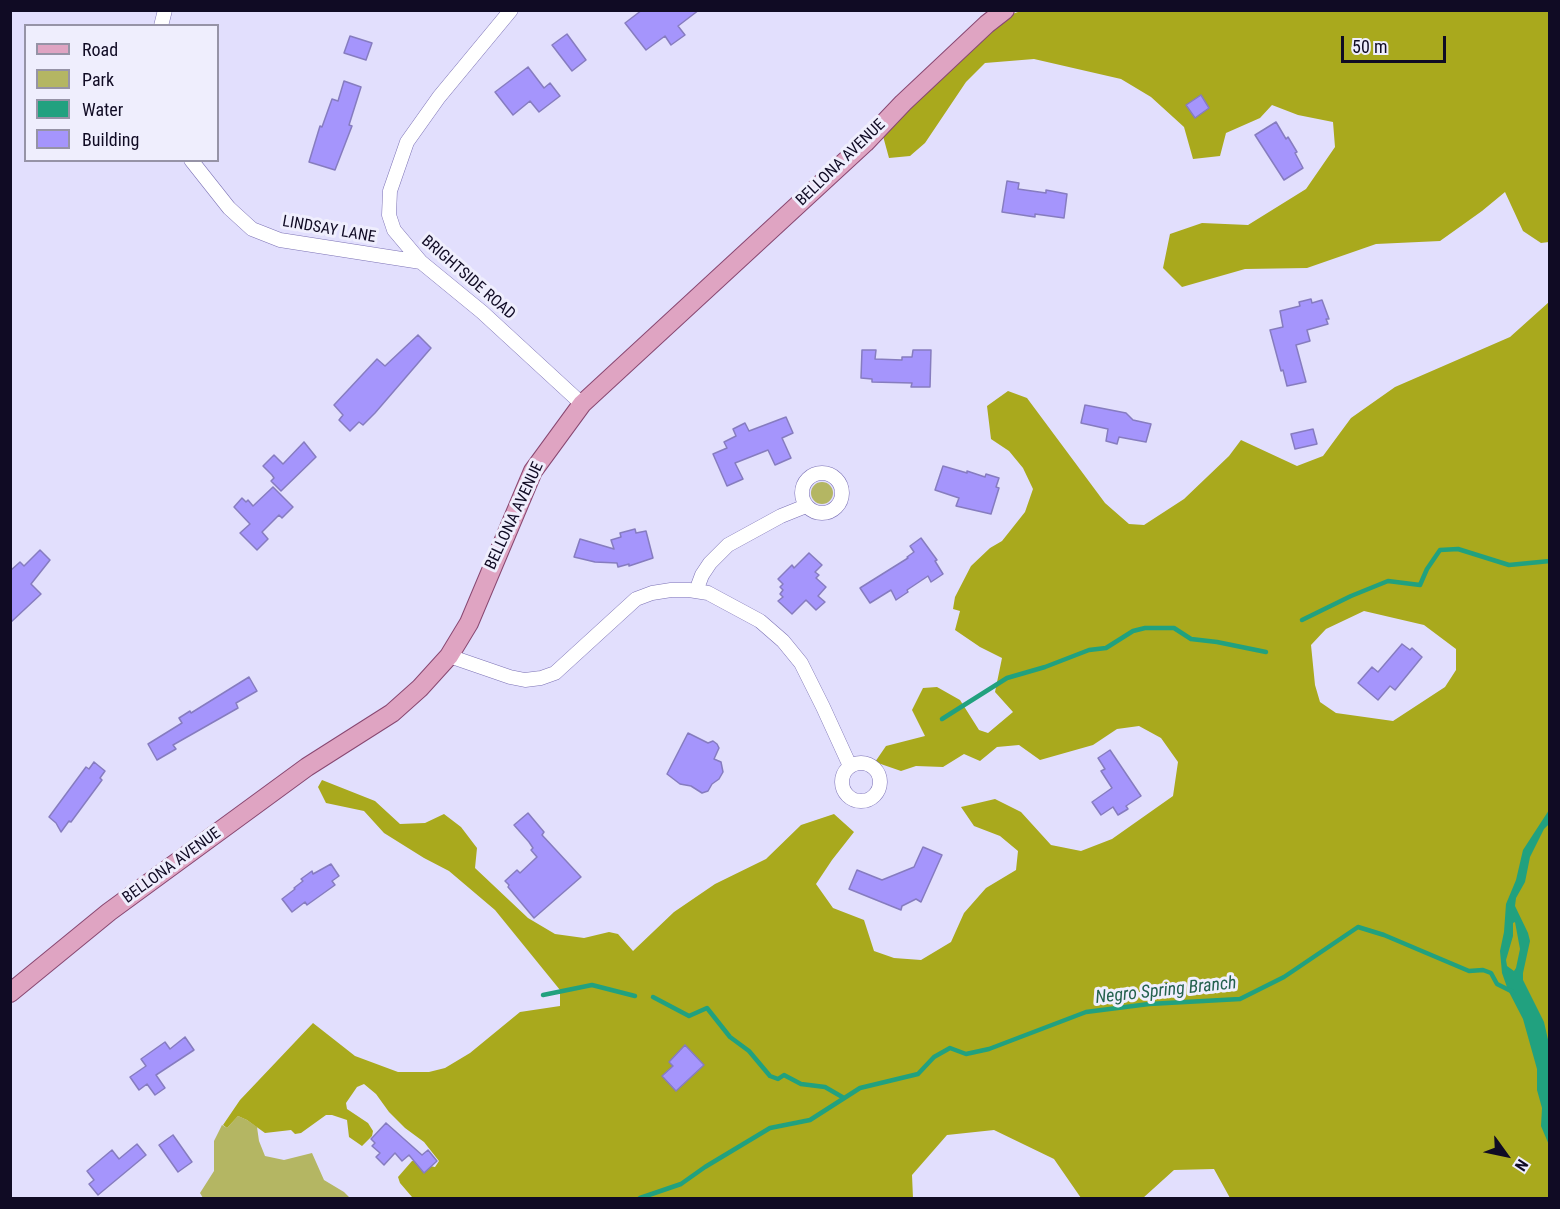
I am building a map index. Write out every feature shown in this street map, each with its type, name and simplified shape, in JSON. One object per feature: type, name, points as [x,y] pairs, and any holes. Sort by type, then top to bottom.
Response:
[{"type":"main road","name":"BELLONA AVENUE","points":[[13,988],[109,912],[307,767],[392,713],[420,688],[449,656],[469,623],[533,471],[582,404],[865,143],[903,103],[987,24],[1005,10]]},
{"type":"street","name":"BRIGHTSIDE ROAD","points":[[511,10],[420,122],[407,142],[390,191],[389,215],[394,230],[421,262],[482,312],[582,404]]},
{"type":"street","name":"LINDSAY LANE","points":[[193,162],[229,208],[252,229],[280,240],[421,262]]},
{"type":"street","points":[[696,591],[710,563],[728,545],[806,506]]},
{"type":"street","points":[[449,656],[510,677],[525,680],[541,678],[555,673],[636,599],[652,593],[671,590],[708,593],[760,621],[783,641],[801,663],[850,766]]},
{"type":"green space","points":[[822,482],[830,485],[833,493],[830,501],[822,504],[814,501],[811,493],[814,485]]},
{"type":"green space","points":[[238,1116],[257,1127],[265,1156],[284,1160],[312,1153],[324,1180],[350,1198],[203,1198],[200,1193],[214,1171],[214,1141],[222,1125],[227,1128]]},
{"type":"shaded area","points":[[1021,11],[1549,11],[1549,242],[1541,243],[1523,231],[1505,192],[1440,241],[1376,244],[1307,268],[1245,269],[1182,287],[1163,268],[1170,234],[1202,223],[1248,225],[1306,189],[1335,147],[1333,122],[1298,115],[1272,105],[1260,118],[1226,133],[1220,156],[1193,159],[1184,127],[1151,97],[1121,79],[1034,59],[985,63],[966,82],[925,143],[910,156],[889,158],[883,136],[974,44],[1012,14]]},
{"type":"shaded area","points":[[1549,302],[1549,1198],[1230,1198],[1214,1169],[1174,1170],[1143,1198],[1081,1198],[1054,1159],[994,1130],[947,1135],[912,1175],[913,1198],[416,1198],[412,1197],[400,1183],[398,1177],[412,1161],[435,1167],[439,1161],[424,1142],[405,1128],[376,1094],[364,1084],[357,1087],[346,1103],[347,1109],[368,1123],[373,1131],[372,1136],[362,1146],[349,1137],[347,1120],[332,1115],[326,1115],[301,1133],[295,1134],[291,1130],[265,1133],[238,1116],[227,1128],[223,1125],[240,1100],[313,1023],[355,1056],[398,1072],[429,1072],[445,1068],[470,1053],[520,1012],[560,1006],[560,990],[495,910],[449,871],[384,833],[364,811],[326,803],[318,787],[322,780],[375,801],[400,824],[425,823],[444,814],[461,827],[477,848],[475,868],[528,918],[555,934],[584,938],[609,932],[618,934],[633,951],[674,912],[715,884],[766,859],[801,825],[834,814],[854,832],[816,884],[833,908],[864,920],[874,951],[894,958],[921,960],[951,942],[964,913],[986,888],[1016,870],[1018,851],[1000,836],[974,826],[961,807],[995,799],[1021,812],[1051,845],[1081,851],[1112,839],[1173,796],[1178,762],[1161,738],[1139,726],[1117,729],[1093,745],[1040,760],[1019,745],[997,747],[980,761],[964,754],[943,767],[916,766],[901,771],[875,762],[886,746],[925,736],[912,710],[923,688],[937,687],[960,700],[979,730],[988,733],[1013,712],[995,692],[1002,658],[980,647],[955,630],[960,611],[953,609],[955,597],[971,566],[990,548],[1002,541],[1025,512],[1033,489],[1023,468],[1009,451],[991,439],[987,406],[1008,391],[1027,398],[1105,503],[1129,524],[1144,525],[1184,499],[1229,456],[1241,440],[1297,466],[1323,456],[1351,418],[1395,387],[1510,337]],"holes":[[[1364,611],[1424,625],[1456,649],[1456,670],[1445,687],[1393,721],[1336,713],[1320,702],[1315,685],[1311,645],[1326,629]]]},
{"type":"water","points":[[1549,810],[1549,824],[1544,829],[1530,857],[1525,882],[1516,898],[1515,906],[1530,941],[1523,980],[1544,1022],[1549,1044],[1549,1145],[1541,1126],[1542,1108],[1537,1090],[1537,1069],[1523,1019],[1502,973],[1500,951],[1506,904],[1516,880],[1523,850]],"holes":[[[1515,922],[1520,949],[1514,971],[1507,966],[1506,960]]]},
{"type":"building","points":[[642,10],[699,10],[678,26],[685,35],[671,45],[665,36],[646,50],[625,23]]},
{"type":"building","points":[[567,34],[586,60],[572,71],[552,45]]},
{"type":"building","points":[[350,36],[372,43],[366,60],[344,53]]},
{"type":"building","points":[[528,67],[544,88],[550,83],[560,96],[539,112],[530,101],[513,115],[495,92]]},
{"type":"building","points":[[344,81],[361,87],[349,125],[352,126],[335,170],[309,162],[320,126],[322,127],[332,99],[338,101]]},
{"type":"building","points":[[1201,95],[1209,108],[1195,118],[1186,105]]},
{"type":"building","points":[[1276,122],[1297,152],[1295,153],[1303,168],[1284,180],[1255,135]]},
{"type":"building","points":[[1007,181],[1019,183],[1018,189],[1046,193],[1046,190],[1067,194],[1064,218],[1002,212]]},
{"type":"building","points":[[1311,299],[1312,303],[1322,300],[1329,319],[1326,319],[1328,324],[1307,330],[1310,341],[1296,345],[1306,382],[1287,386],[1270,330],[1283,327],[1280,311],[1300,306],[1299,302]]},
{"type":"building","points":[[418,335],[431,348],[375,413],[363,425],[359,422],[350,431],[339,420],[343,415],[334,405],[377,359],[385,366]]},
{"type":"building","points":[[862,350],[876,350],[875,359],[902,360],[902,357],[912,357],[913,350],[931,350],[930,387],[911,387],[912,383],[872,382],[872,379],[861,378]]},
{"type":"building","points":[[1085,405],[1126,413],[1133,420],[1151,424],[1146,442],[1119,437],[1117,444],[1106,441],[1108,429],[1081,423]]},
{"type":"building","points":[[786,417],[793,433],[782,438],[791,458],[775,465],[768,450],[735,463],[743,479],[727,486],[713,454],[727,448],[724,442],[736,436],[733,429],[745,423],[749,431]]},
{"type":"building","points":[[1313,429],[1317,444],[1295,449],[1291,434]]},
{"type":"building","points":[[304,442],[316,457],[281,491],[271,481],[274,478],[263,466],[274,455],[283,464]]},
{"type":"building","points":[[943,466],[985,477],[986,474],[999,478],[996,487],[999,488],[991,514],[956,506],[959,498],[935,490]]},
{"type":"building","points":[[273,487],[293,507],[282,518],[279,515],[262,532],[268,539],[257,550],[240,533],[250,524],[234,507],[242,498],[246,502],[248,500],[253,506]]},
{"type":"building","points":[[635,529],[636,533],[646,531],[653,558],[618,567],[617,563],[595,562],[574,557],[580,539],[614,549],[611,540],[621,537],[620,533]]},
{"type":"building","points":[[921,538],[937,560],[935,561],[943,574],[931,582],[928,576],[896,600],[891,590],[870,603],[860,588],[908,558],[914,552],[910,546]]},
{"type":"building","points":[[40,550],[50,560],[31,584],[41,594],[10,623],[10,571],[20,562],[24,566]]},
{"type":"building","points":[[809,553],[822,565],[815,572],[819,575],[816,578],[826,587],[818,596],[825,602],[816,610],[806,600],[792,614],[778,601],[783,597],[780,594],[783,590],[780,587],[783,584],[778,579],[792,565],[794,568]]},
{"type":"building","points":[[1402,644],[1410,650],[1412,648],[1422,657],[1395,690],[1390,686],[1378,700],[1358,683],[1372,667],[1378,672]]},
{"type":"building","points":[[249,677],[257,691],[236,703],[238,708],[173,745],[176,749],[157,760],[148,744],[182,723],[179,718]]},
{"type":"building","points":[[688,733],[708,743],[713,741],[719,748],[714,759],[721,762],[723,772],[708,791],[702,793],[691,786],[680,784],[667,774]]},
{"type":"building","points":[[1110,750],[1141,796],[1126,806],[1128,809],[1118,815],[1113,807],[1101,815],[1092,802],[1112,788],[1101,771],[1105,769],[1098,758]]},
{"type":"building","points":[[94,762],[105,771],[100,778],[102,780],[61,832],[49,817],[86,767],[89,769]]},
{"type":"building","points":[[528,813],[544,832],[542,835],[581,877],[534,918],[505,881],[517,870],[520,873],[537,857],[531,850],[533,848],[529,842],[514,825]]},
{"type":"building","points":[[923,847],[942,855],[921,902],[916,899],[902,906],[901,910],[849,889],[857,870],[882,880],[914,867]]},
{"type":"building","points":[[331,864],[339,876],[332,881],[335,885],[307,905],[305,902],[292,912],[282,899],[312,871],[313,874]]},
{"type":"building","points":[[185,1037],[194,1050],[156,1075],[165,1088],[155,1095],[147,1084],[139,1090],[130,1077],[146,1066],[141,1059],[165,1042],[170,1049]]},
{"type":"building","points":[[685,1045],[704,1065],[676,1091],[662,1076],[673,1066],[669,1062]]},
{"type":"building","points":[[386,1123],[422,1155],[428,1150],[437,1161],[424,1173],[409,1155],[402,1161],[395,1153],[384,1165],[376,1157],[380,1153],[372,1146],[375,1143],[371,1139]]},
{"type":"building","points":[[173,1135],[192,1162],[178,1172],[159,1145]]},
{"type":"building","points":[[137,1144],[146,1155],[98,1195],[89,1184],[94,1180],[87,1171],[112,1150],[119,1159]]},
{"type":"waterway","points":[[1302,620],[1388,581],[1420,585],[1427,569],[1440,550],[1458,549],[1509,565],[1550,561]]},
{"type":"waterway","points":[[942,719],[1007,678],[1045,667],[1089,650],[1106,648],[1133,631],[1145,628],[1174,628],[1191,639],[1266,652]]},
{"type":"waterway","name":"Negro Spring Branch","points":[[640,1198],[681,1184],[770,1128],[810,1120],[860,1088],[918,1074],[934,1057],[950,1048],[966,1054],[989,1049],[1086,1012],[1149,1004],[1240,999],[1284,977],[1358,927],[1384,935],[1469,971],[1483,970],[1491,973],[1497,984],[1513,992]]},
{"type":"waterway","points":[[543,995],[592,985],[635,996]]},
{"type":"waterway","points":[[653,997],[689,1016],[707,1008],[730,1037],[749,1051],[770,1076],[778,1079],[784,1075],[801,1084],[825,1087],[844,1098]]}]
